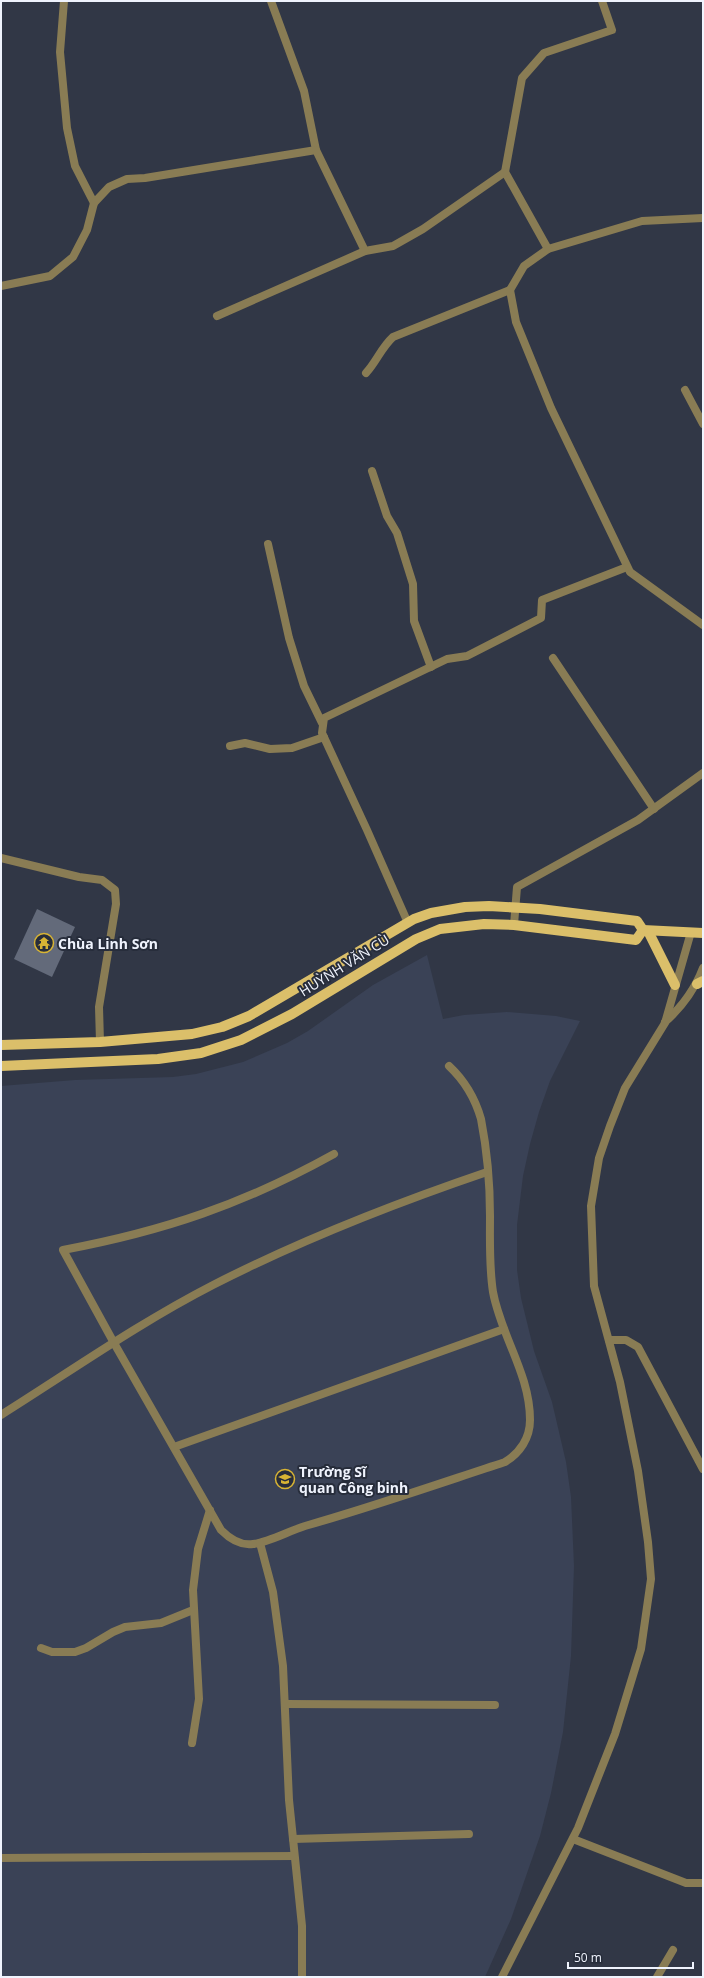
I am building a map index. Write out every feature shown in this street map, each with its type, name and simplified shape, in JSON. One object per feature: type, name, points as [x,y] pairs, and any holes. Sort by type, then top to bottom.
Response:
[{"type":"main road","points":[[1,1045],[100,1042],[192,1034],[222,1027],[256,1013],[408,923],[432,913],[448,909],[489,906],[515,907],[637,921],[646,931],[675,985]]},
{"type":"main road","name":"HUỲNH VĂN CÙ","points":[[1,1066],[158,1059],[201,1053],[241,1040],[292,1014],[416,938],[429,933],[460,926],[514,925],[636,940],[646,931]]},
{"type":"main road","points":[[646,931],[703,933]]},
{"type":"street","points":[[64,1],[60,52],[67,128],[75,166],[94,203]]},
{"type":"street","points":[[271,1],[304,91],[316,150],[365,251]]},
{"type":"street","points":[[548,249],[505,172],[522,78],[544,53],[612,30],[602,1]]},
{"type":"street","points":[[1,286],[50,276],[74,257],[87,230],[94,203],[109,187],[127,179],[145,178],[316,150]]},
{"type":"street","points":[[217,316],[365,251],[393,246],[423,230],[505,172]]},
{"type":"street","points":[[366,373],[376,361],[383,346],[393,337],[510,290],[524,266],[548,249],[642,221],[703,218]]},
{"type":"street","points":[[510,290],[516,322],[551,408],[630,572],[703,625]]},
{"type":"street","points":[[685,390],[703,424]]},
{"type":"street","points":[[372,471],[387,516],[397,533],[413,584],[414,621],[431,667]]},
{"type":"street","points":[[268,544],[289,638],[304,686],[322,723]]},
{"type":"street","points":[[408,923],[322,733],[322,723],[324,718],[447,659],[467,656],[541,618],[542,600],[627,566]]},
{"type":"street","points":[[553,658],[654,808]]},
{"type":"street","points":[[230,746],[245,743],[270,750],[310,743],[324,737]]},
{"type":"street","points":[[514,925],[518,887],[638,820],[703,773]]},
{"type":"street","points":[[1,858],[79,877],[102,880],[115,890],[116,904],[99,1007],[100,1042]]},
{"type":"street","points":[[502,1977],[573,1839],[615,1734],[641,1649],[651,1579],[648,1542],[638,1471],[620,1382],[594,1286],[591,1206],[599,1158],[625,1088],[664,1023],[691,932]]},
{"type":"street","points":[[664,1023],[678,1011],[700,983],[703,968]]},
{"type":"street","points":[[334,1154],[265,1190],[193,1218],[113,1241],[63,1250],[114,1343],[221,1530],[232,1540],[246,1544],[260,1543],[296,1529],[505,1462],[512,1457],[524,1443],[530,1428],[527,1398],[520,1369],[504,1329],[493,1293],[490,1270],[490,1214],[484,1131],[478,1107],[466,1085],[449,1066]]},
{"type":"street","points":[[1,1415],[144,1324],[212,1286],[261,1262],[368,1215],[487,1172]]},
{"type":"street","points":[[174,1448],[504,1329]]},
{"type":"street","points":[[609,1340],[626,1340],[638,1347],[703,1469]]},
{"type":"street","points":[[192,1743],[199,1699],[198,1658],[193,1610],[193,1590],[198,1549],[210,1510]]},
{"type":"street","points":[[260,1543],[276,1611],[285,1704],[286,1752],[294,1856],[302,1926],[302,1977]]},
{"type":"street","points":[[42,1648],[52,1652],[75,1652],[86,1648],[113,1632],[125,1627],[161,1623],[193,1610]]},
{"type":"street","points":[[285,1704],[495,1705]]},
{"type":"street","points":[[293,1839],[469,1834]]},
{"type":"street","points":[[573,1839],[686,1883],[703,1883]]},
{"type":"street","points":[[1,1858],[294,1856]]},
{"type":"street","points":[[657,1977],[673,1950]]},
{"type":"shaded area","name":"Trường Sĩ quan Công binh","points":[[427,955],[443,1019],[464,1015],[507,1012],[556,1016],[580,1021],[550,1081],[539,1112],[523,1176],[517,1225],[517,1270],[521,1298],[534,1351],[552,1402],[566,1462],[571,1497],[574,1566],[571,1656],[563,1732],[551,1793],[540,1836],[511,1919],[485,1977],[1,1977],[1,1086],[75,1080],[173,1077],[196,1074],[243,1062],[287,1043],[308,1031],[373,985]]},
{"type":"building","name":"Chùa Linh Sơn","points":[[37,909],[75,927],[52,977],[14,959]]},
{"type":"place","name":"Chùa Linh Sơn","points":[[44,943]]},
{"type":"place","name":"Trường Sĩ quan Công binh","points":[[285,1479]]}]
